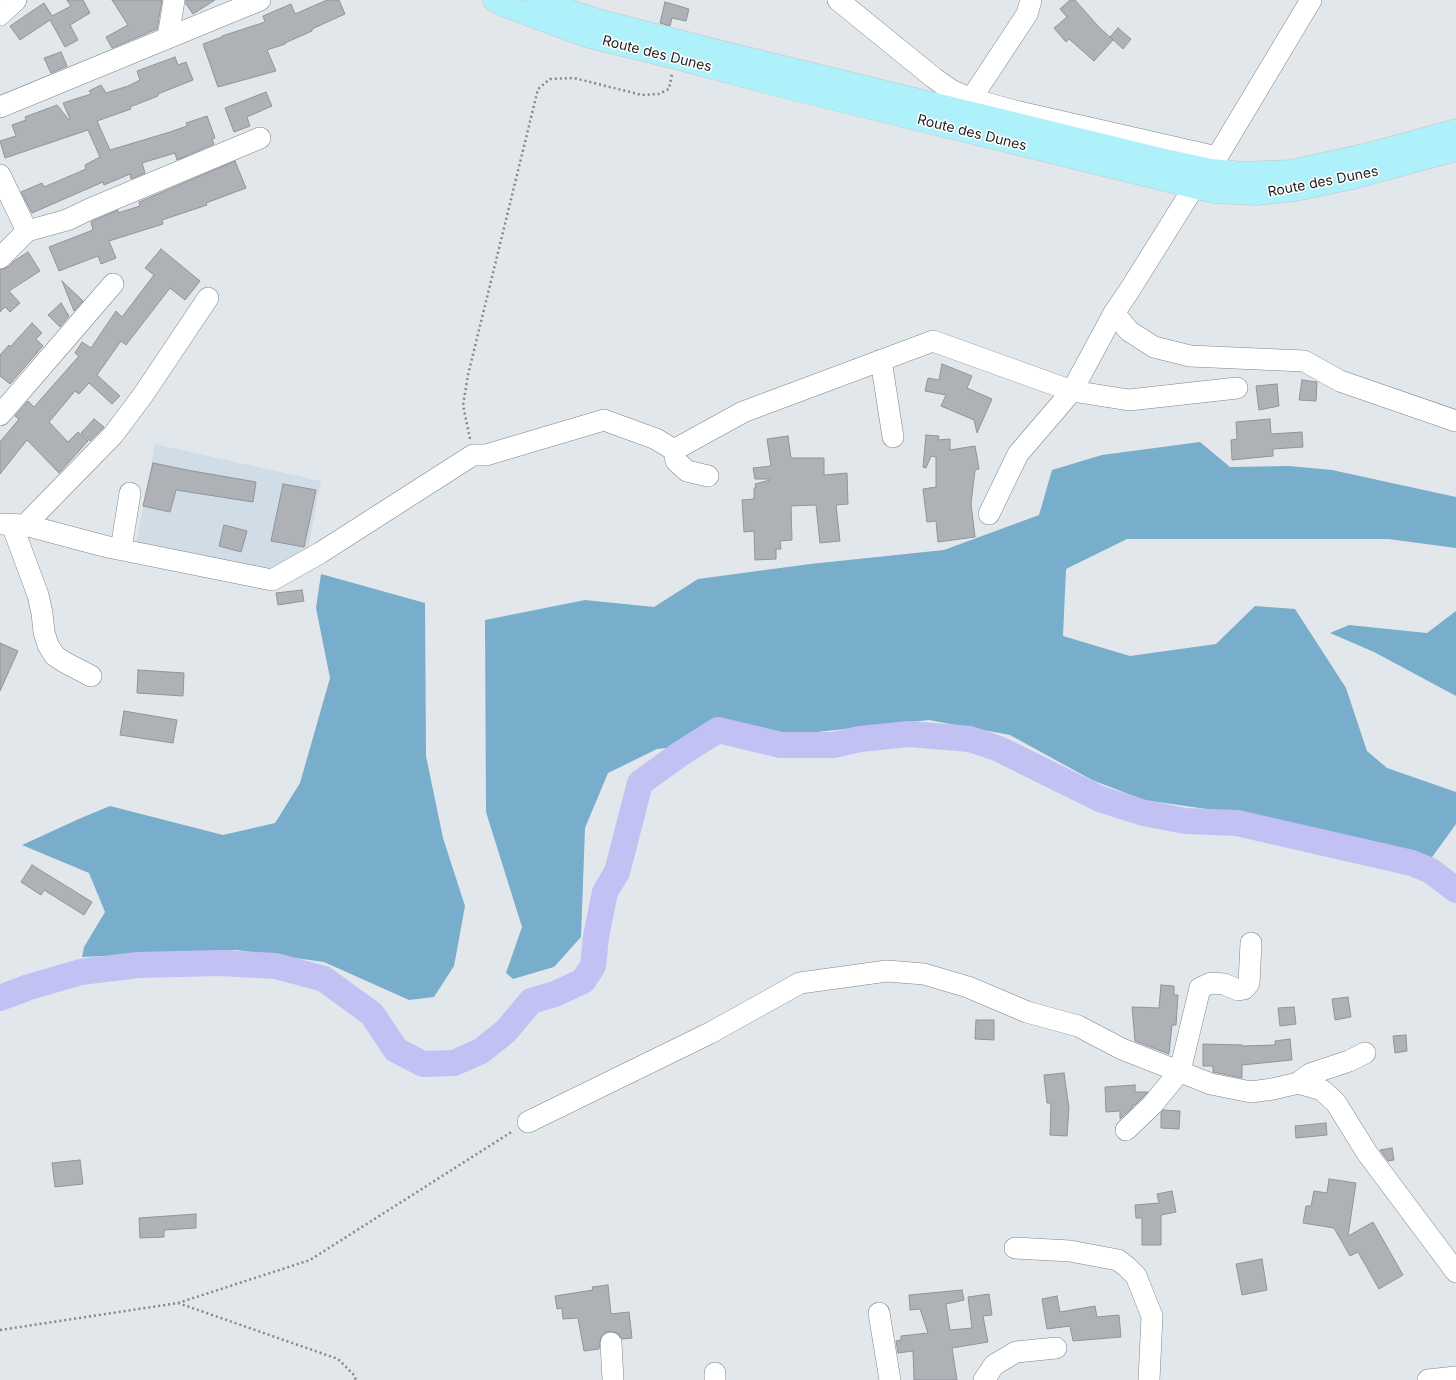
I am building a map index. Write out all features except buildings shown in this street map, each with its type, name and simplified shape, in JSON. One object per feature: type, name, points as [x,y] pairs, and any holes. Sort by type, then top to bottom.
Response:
[{"type":"main road","name":"Route des Dunes","points":[[494,0],[511,9],[586,36],[781,86],[1214,192],[1256,194],[1295,190],[1353,178],[1456,150]]},
{"type":"main road","name":"Route des Dunes","points":[[537,0],[601,21],[718,51],[1152,158],[1211,170],[1243,173],[1291,171],[1364,155],[1456,130]]},
{"type":"street","points":[[0,15],[16,0]]},
{"type":"street","points":[[168,38],[174,0]]},
{"type":"street","points":[[0,107],[260,0]]},
{"type":"street","points":[[838,0],[950,90],[971,99],[1015,111],[1218,157],[1312,0]]},
{"type":"street","points":[[971,99],[1027,14],[1031,0]]},
{"type":"street","points":[[0,258],[27,231],[67,220],[260,138]]},
{"type":"street","points":[[0,175],[27,231]]},
{"type":"street","points":[[989,514],[1018,454],[1072,391],[1114,314],[1194,187]]},
{"type":"street","points":[[0,416],[113,284]]},
{"type":"street","points":[[12,525],[112,435],[143,395],[208,298]]},
{"type":"street","points":[[1114,314],[1129,331],[1154,347],[1190,356],[1304,361],[1340,381],[1456,421]]},
{"type":"street","points":[[674,450],[743,412],[932,341],[1072,391],[1129,400],[1237,388]]},
{"type":"street","points":[[1214,391],[1228,358]]},
{"type":"street","points":[[881,360],[893,438]]},
{"type":"street","points":[[12,525],[272,580],[320,553],[473,455],[486,455],[604,420],[656,439],[674,450],[676,461],[687,471],[708,476]]},
{"type":"street","points":[[121,549],[130,493]]},
{"type":"street","points":[[12,525],[38,595],[44,632],[48,645],[55,656],[91,676]]},
{"type":"street","points":[[1126,1130],[1153,1104],[1180,1071],[1200,988],[1211,983],[1224,984],[1238,990],[1244,989],[1249,983],[1251,943]]},
{"type":"street","points":[[528,1122],[710,1033],[800,983],[887,971],[924,974],[968,987],[1027,1012],[1078,1026],[1122,1048],[1211,1084],[1251,1092],[1298,1083],[1310,1074],[1349,1062],[1365,1053]]},
{"type":"street","points":[[1298,1083],[1322,1090],[1336,1103],[1367,1153],[1456,1272]]},
{"type":"street","points":[[1016,1248],[1070,1251],[1118,1260],[1127,1266],[1136,1276],[1152,1316],[1149,1380]]},
{"type":"street","points":[[879,1313],[890,1380]]},
{"type":"street","points":[[611,1343],[613,1380]]},
{"type":"street","points":[[984,1380],[994,1365],[1016,1352],[1056,1348]]},
{"type":"street","points":[[1428,1380],[1456,1377]]},
{"type":"path","points":[[473,455],[463,405],[468,375],[538,89],[550,79],[574,78],[642,96],[659,94],[669,89],[676,58]]},
{"type":"path","points":[[0,1330],[178,1303],[310,1260],[528,1122]]},
{"type":"path","points":[[178,1303],[338,1359],[354,1375],[356,1380]]},
{"type":"shaded area","points":[[1200,442],[1230,467],[1289,466],[1332,470],[1456,497],[1456,548],[1388,539],[1127,539],[1066,569],[1063,636],[1130,656],[1216,644],[1255,606],[1295,609],[1346,688],[1367,751],[1387,768],[1456,792],[1456,824],[1430,860],[1248,815],[1144,800],[1092,780],[1010,735],[929,720],[657,749],[608,773],[585,828],[581,937],[554,967],[513,979],[506,973],[522,927],[486,812],[485,620],[585,600],[654,607],[698,579],[810,564],[944,550],[1039,515],[1052,470],[1102,455]]},
{"type":"shaded area","points":[[155,444],[321,481],[307,553],[273,571],[136,544]]},
{"type":"shaded area","points":[[321,574],[425,603],[426,756],[443,838],[465,906],[454,966],[434,997],[409,1000],[324,962],[237,950],[82,957],[84,947],[105,912],[89,873],[22,845],[110,806],[223,835],[275,823],[300,783],[330,678],[316,608]]},
{"type":"shaded area","points":[[1456,611],[1456,696],[1374,652],[1330,633],[1349,625],[1427,633]]},
{"type":"waterway","points":[[0,998],[29,987],[81,972],[138,965],[220,963],[276,966],[324,979],[372,1014],[396,1050],[423,1064],[454,1063],[481,1051],[506,1031],[531,1001],[555,994],[583,981],[593,966],[596,937],[605,892],[617,872],[640,783],[680,754],[718,730],[781,745],[833,745],[860,739],[909,734],[970,739],[999,749],[1100,799],[1144,813],[1185,821],[1237,823],[1412,863],[1431,871],[1456,890]]}]
